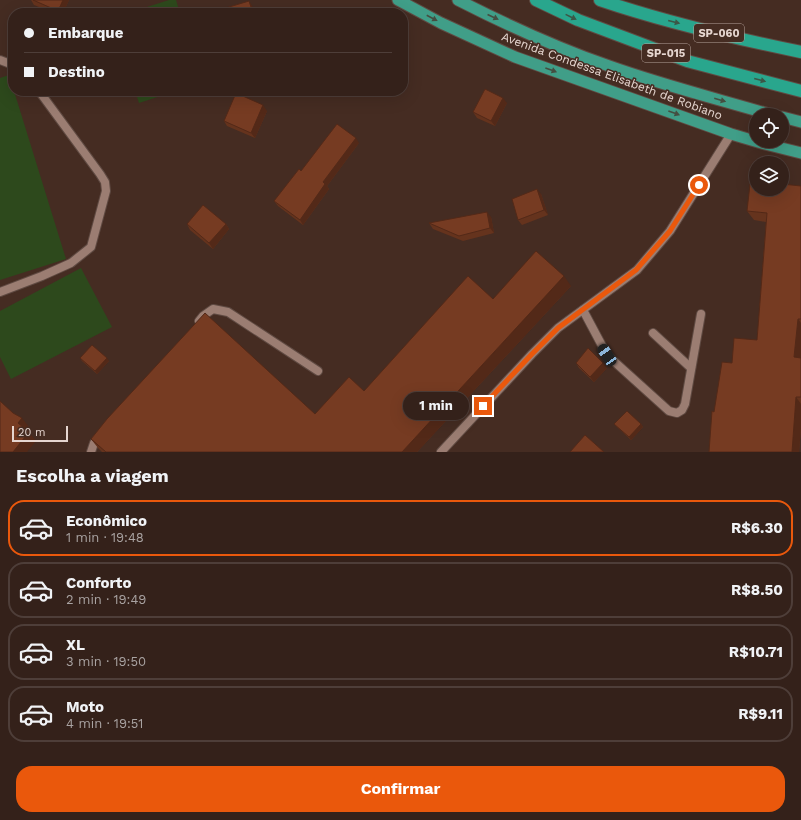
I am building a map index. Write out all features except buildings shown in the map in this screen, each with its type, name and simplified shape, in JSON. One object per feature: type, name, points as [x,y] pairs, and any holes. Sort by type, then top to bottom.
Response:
[{"type":"highway","name":"Avenida Condessa Elisabeth de Robiano","points":[[398,0],[441,23],[516,57],[731,134],[801,153]]},
{"type":"highway","points":[[458,0],[514,27],[608,66],[749,108]]},
{"type":"highway","name":"SP-015","points":[[536,0],[578,20],[687,60],[801,91]]},
{"type":"highway","name":"SP-060","points":[[600,0],[636,12],[801,52]]},
{"type":"highway","points":[[789,119],[801,122]]},
{"type":"lane","points":[[0,292],[71,263],[91,248],[106,191],[105,182],[100,174],[43,96]]},
{"type":"lane","points":[[441,452],[558,328],[636,270],[670,231],[731,134]]},
{"type":"lane","points":[[193,328],[203,316],[213,309],[228,312],[318,371]]},
{"type":"lane","points":[[583,310],[607,355],[670,411],[677,413],[682,410],[685,404],[701,314]]},
{"type":"lane","points":[[653,333],[691,368]]},
{"type":"lane","points":[[91,452],[94,444],[106,430]]},
{"type":"green space","points":[[169,0],[176,0],[178,8],[144,8]]},
{"type":"green space","points":[[8,75],[8,96],[16,96],[66,259],[0,280],[0,78]]},
{"type":"green space","points":[[137,96],[161,96],[139,103]]},
{"type":"green space","points":[[81,268],[112,327],[11,379],[0,357],[0,311]]},
{"type":"route","points":[[483,406],[558,328],[602,297],[636,270],[670,231],[699,185]]}]
